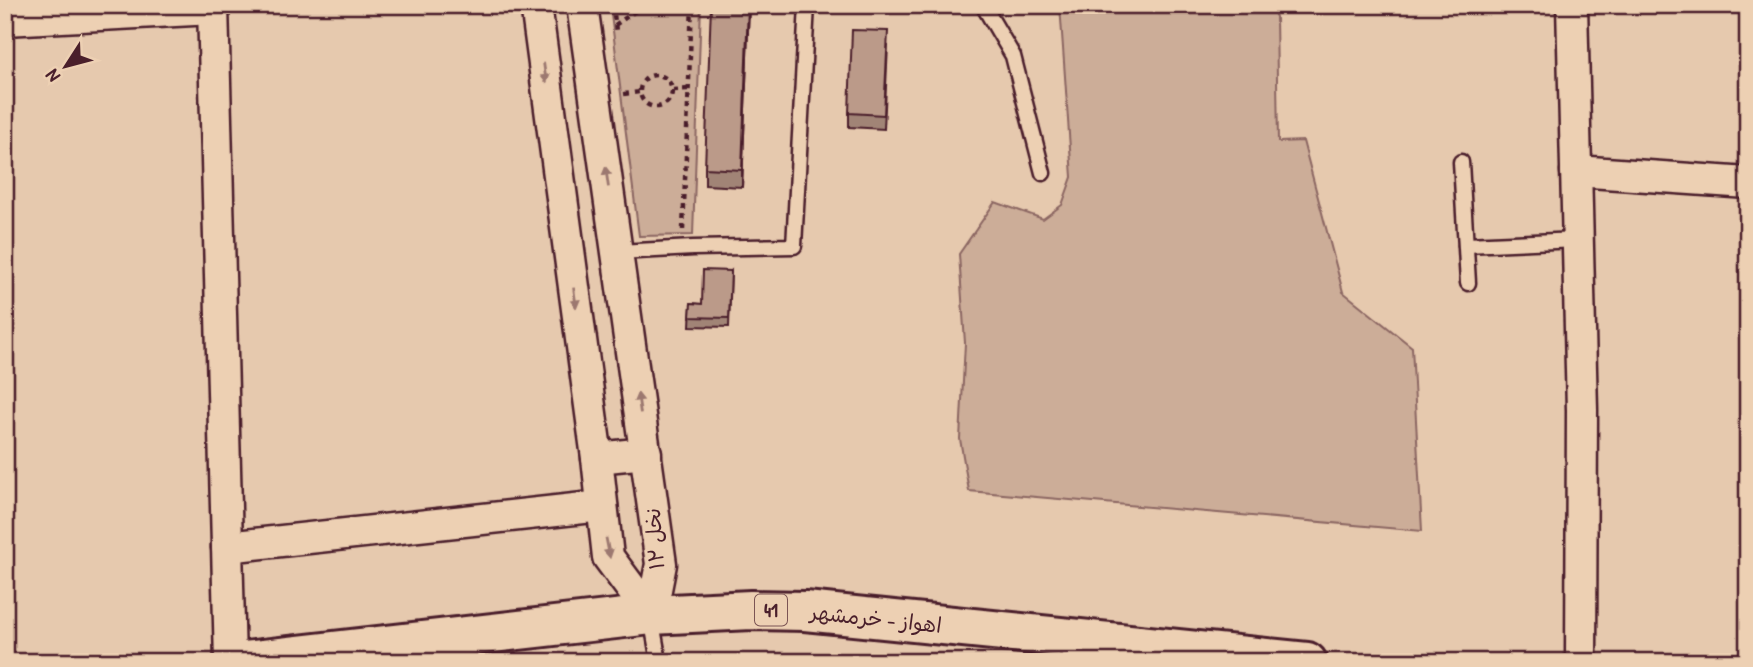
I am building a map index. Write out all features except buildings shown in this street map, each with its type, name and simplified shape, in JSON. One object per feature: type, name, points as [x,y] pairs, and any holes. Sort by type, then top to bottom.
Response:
[{"type":"main road","name":"اهواز - خرمشهر","points":[[236,662],[651,615],[751,610],[805,611],[1292,661]]},
{"type":"street","name":"نخل ۱۲","points":[[536,5],[608,557],[651,615]]},
{"type":"street","points":[[1572,5],[1582,410],[1581,662]]},
{"type":"street","name":"نخل ۱۲","points":[[584,6],[661,564],[651,615]]},
{"type":"street","points":[[5,20],[213,7],[230,662]]},
{"type":"street","points":[[1576,171],[1748,183]]},
{"type":"street","points":[[597,458],[646,453]]},
{"type":"street","points":[[227,547],[602,506]]},
{"type":"lane","points":[[618,252],[794,246],[807,5]]},
{"type":"lane","points":[[983,5],[1013,56],[1043,173]]},
{"type":"lane","points":[[1461,162],[1468,283]]},
{"type":"lane","points":[[1466,246],[1577,240]]},
{"type":"lane","points":[[651,615],[659,662]]},
{"type":"path","points":[[615,25],[644,5]]},
{"type":"path","points":[[683,249],[692,5]]},
{"type":"path","points":[[660,75],[667,79],[673,90],[669,102],[661,107],[653,108],[645,104],[640,97],[644,80],[651,76],[660,75]]},
{"type":"path","points":[[673,90],[689,89]]},
{"type":"path","points":[[624,94],[640,92]]},
{"type":"shaded area","points":[[625,5],[701,5],[693,235],[639,236],[611,15]]},
{"type":"shaded area","points":[[1060,5],[1271,5],[1276,17],[1278,142],[1303,141],[1343,292],[1412,347],[1422,531],[969,491],[960,439],[965,343],[959,254],[995,202],[1043,219],[1062,205],[1072,177]]}]
